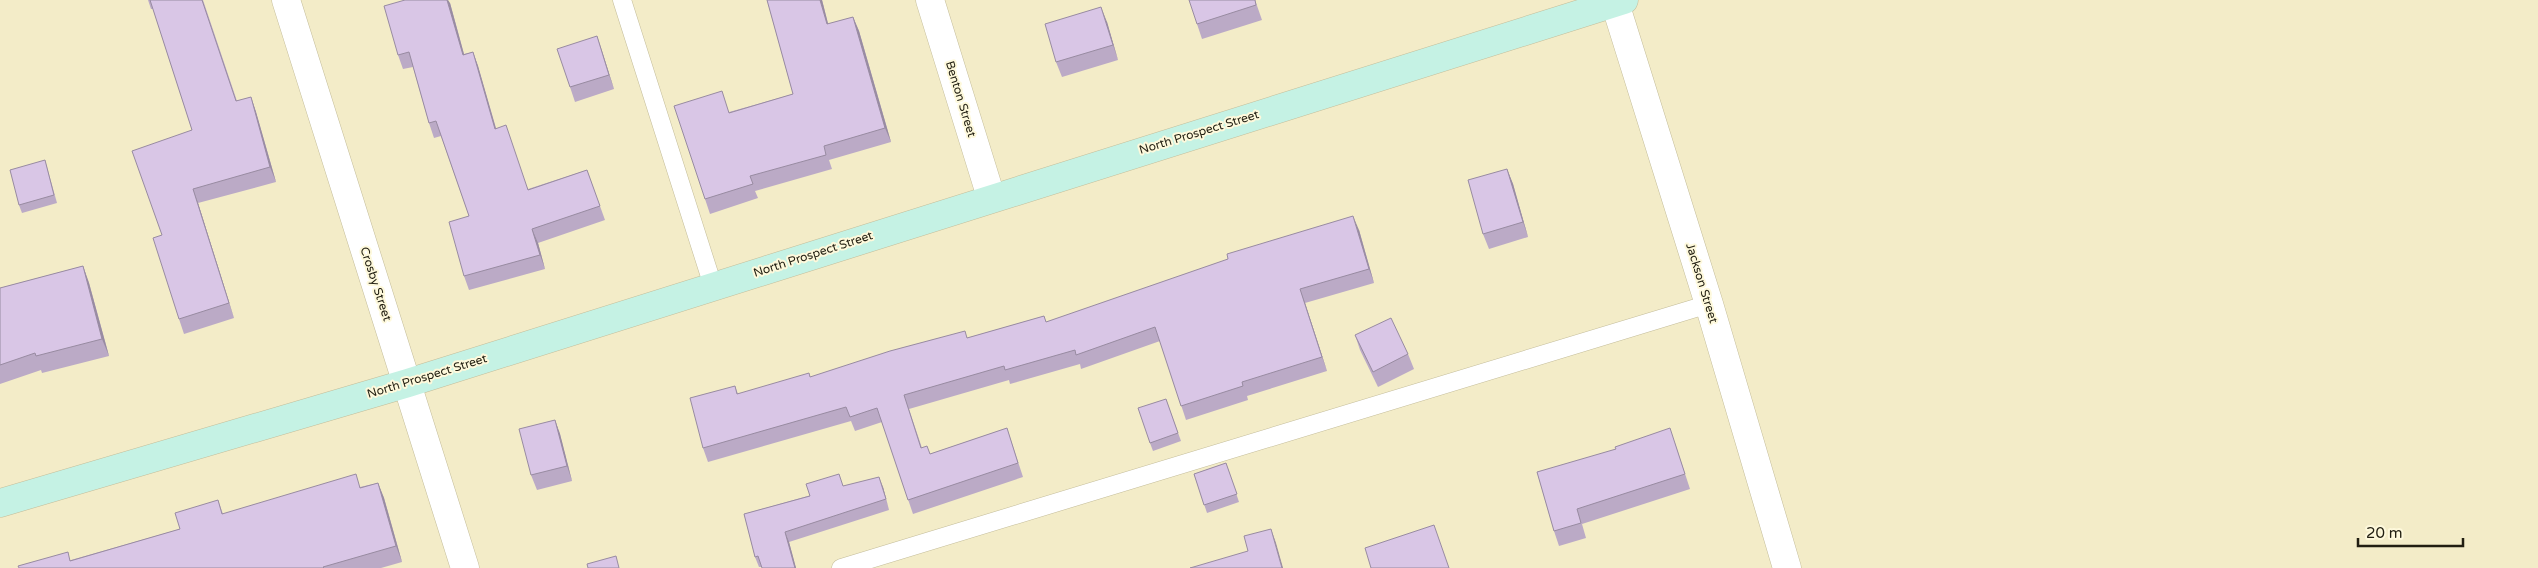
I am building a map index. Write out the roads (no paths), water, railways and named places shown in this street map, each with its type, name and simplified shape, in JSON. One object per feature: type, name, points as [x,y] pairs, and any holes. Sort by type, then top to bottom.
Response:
[{"type":"street","name":"Crosby Street","points":[[286,0],[465,568]]},
{"type":"street","name":"Benton Street","points":[[930,0],[992,198]]},
{"type":"street","name":"North Prospect Street","points":[[0,502],[408,383],[1618,1]]},
{"type":"street","name":"Jackson Street","points":[[1618,1],[1786,568]]},
{"type":"lane","points":[[622,0],[714,286]]},
{"type":"lane","points":[[841,568],[1709,304]]}]
